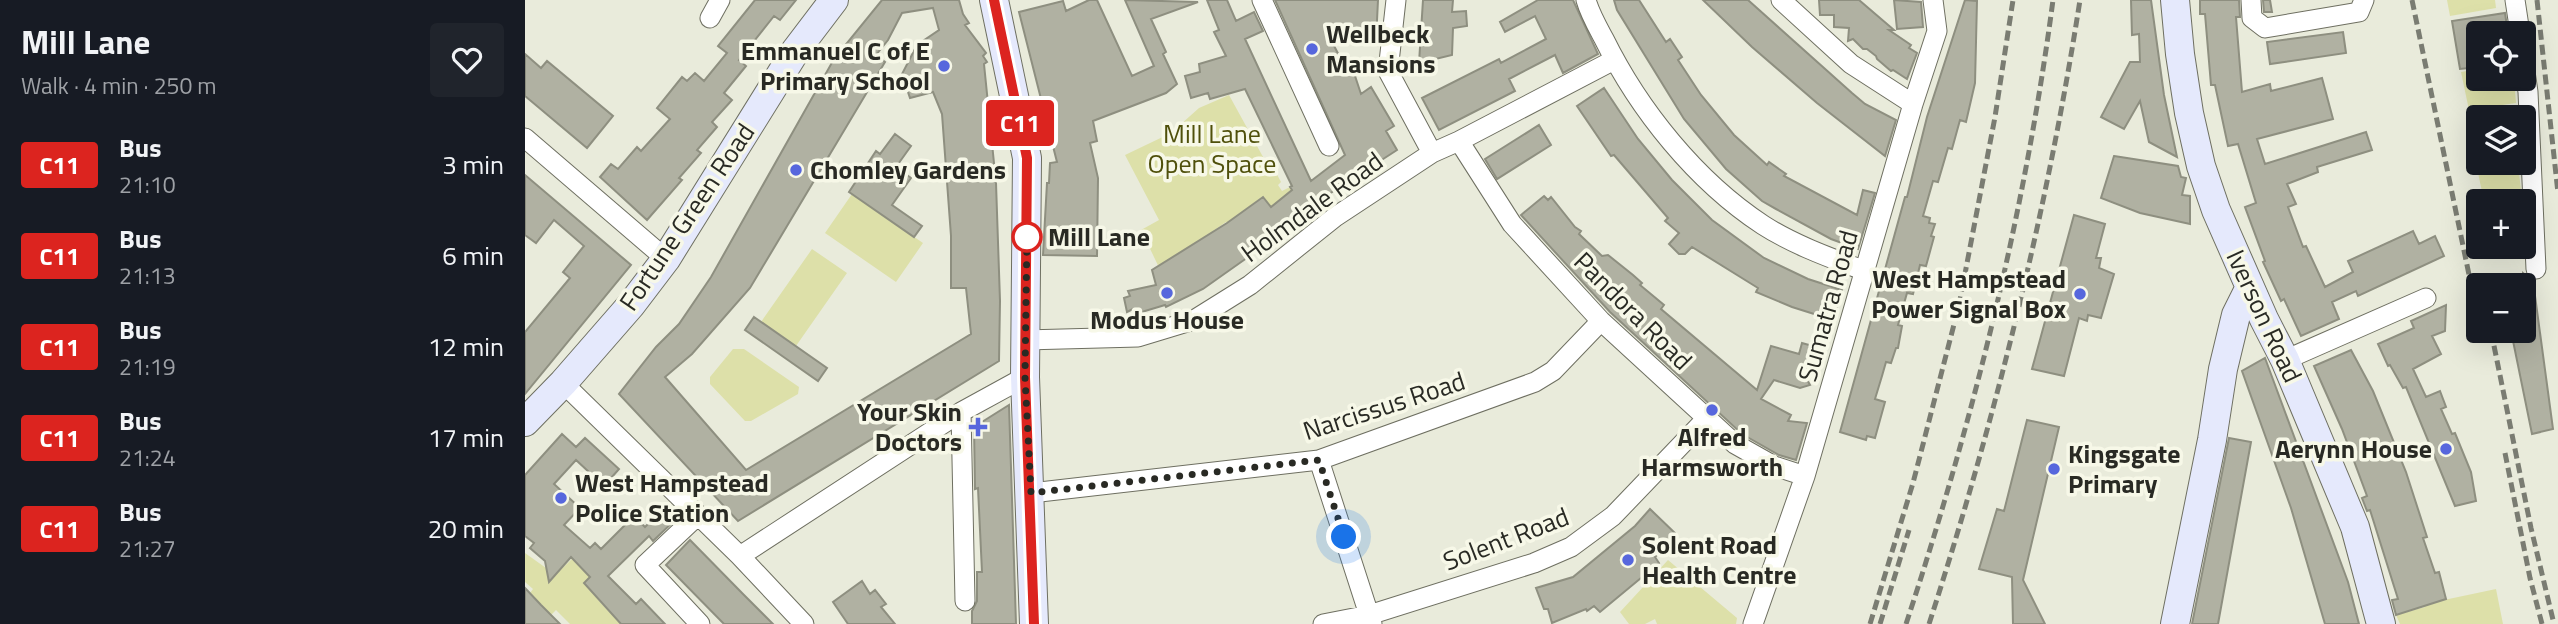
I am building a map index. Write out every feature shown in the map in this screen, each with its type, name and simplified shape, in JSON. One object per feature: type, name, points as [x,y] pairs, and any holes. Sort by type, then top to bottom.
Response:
[{"type":"main road","name":"Fortune Green Road","points":[[525,422],[631,305],[666,259],[796,50],[834,0]]},
{"type":"main road","points":[[994,0],[1027,158],[1025,377],[1034,624]]},
{"type":"main road","name":"Iverson Road","points":[[2175,0],[2181,66],[2201,166],[2216,210],[2285,360],[2355,527],[2381,624]]},
{"type":"main road","points":[[2175,624],[2212,440],[2223,369],[2236,315],[2251,287]]},
{"type":"street","points":[[711,18],[720,0]]},
{"type":"street","points":[[1262,0],[1329,146]]},
{"type":"street","points":[[1396,0],[1388,71],[1432,153]]},
{"type":"street","points":[[1586,0],[1614,60],[1677,148],[1717,189],[1763,225],[1813,251],[1865,271]]},
{"type":"street","points":[[1781,0],[1851,64],[1913,104]]},
{"type":"street","name":"Sumatra Road","points":[[1753,624],[1805,476],[1913,104],[1937,31],[1933,0]]},
{"type":"street","points":[[2251,0],[2252,18],[2265,28],[2359,12],[2364,0]]},
{"type":"street","points":[[2515,0],[2518,21]]},
{"type":"street","name":"Holmdale Road","points":[[1025,340],[1138,337],[1194,320],[1250,285],[1335,217],[1432,153],[1614,60]]},
{"type":"street","points":[[2528,91],[2536,270]]},
{"type":"street","points":[[525,138],[666,259]]},
{"type":"street","name":"Pandora Road","points":[[1459,141],[1512,223],[1601,321],[1706,419],[1753,456],[1805,476]]},
{"type":"street","points":[[2285,360],[2426,298]]},
{"type":"street","name":"Narcissus Road","points":[[1031,493],[1319,460],[1535,382],[1553,371],[1601,321]]},
{"type":"street","points":[[740,556],[961,412],[1025,377]]},
{"type":"street","points":[[563,383],[740,556],[804,624]]},
{"type":"street","points":[[961,412],[965,601]]},
{"type":"street","name":"Solent Road","points":[[1323,624],[1370,619],[1534,563],[1571,547],[1613,516],[1706,419]]},
{"type":"street","points":[[1319,460],[1370,619]]},
{"type":"street","points":[[698,515],[645,565],[700,624]]},
{"type":"green space","points":[[2447,0],[2495,0],[2496,8],[2450,16]]},
{"type":"green space","points":[[2466,71],[2466,91],[2515,91],[2516,103],[2468,105],[2461,72]]},
{"type":"green space","name":"Mill Lane Open Space","points":[[1229,95],[1268,166],[1272,165],[1281,182],[1278,185],[1282,191],[1290,187],[1296,197],[1285,196],[1271,207],[1262,197],[1254,203],[1264,216],[1257,221],[1248,208],[1232,219],[1242,233],[1236,237],[1226,222],[1209,234],[1218,248],[1213,252],[1204,237],[1185,249],[1194,265],[1187,269],[1178,253],[1162,264],[1166,282],[1141,230],[1159,220],[1125,155],[1171,133],[1199,108]]},
{"type":"green space","points":[[2478,175],[2519,175],[2521,189],[2481,189]]},
{"type":"green space","points":[[852,194],[923,243],[896,282],[825,233]]},
{"type":"green space","points":[[812,249],[847,273],[796,346],[761,322]]},
{"type":"green space","points":[[733,349],[744,349],[799,387],[798,394],[751,421],[745,421],[710,384],[710,377]]},
{"type":"green space","points":[[525,553],[546,568],[552,578],[573,558],[590,577],[584,583],[610,613],[631,624],[570,624],[556,610],[551,615],[530,593],[533,589],[525,582]]},
{"type":"green space","points":[[1668,560],[1737,618],[1736,624],[1657,624],[1655,619],[1645,624],[1629,624],[1620,612]]},
{"type":"green space","points":[[2496,589],[2503,624],[2400,624],[2396,615],[2425,607],[2425,604]]},
{"type":"building","points":[[755,0],[796,0],[780,20],[774,16],[739,60],[746,66],[724,93],[732,100],[712,122],[717,127],[697,150],[701,153],[679,178],[682,180],[647,220],[600,177],[611,164],[618,169],[637,147],[641,151],[670,119],[657,108],[682,77],[687,81],[695,73],[704,81],[727,53],[718,46]]},
{"type":"building","name":"Chomley Gardens","points":[[882,0],[959,0],[969,23],[965,25],[986,53],[983,56],[987,62],[984,64],[996,183],[999,361],[738,521],[619,394],[656,347],[679,324],[711,277],[834,59]],"holes":[[[933,8],[939,30],[917,45],[902,74],[910,98],[933,92],[942,114],[951,236],[951,288],[966,288],[971,334],[746,470],[665,377],[692,354],[750,288],[885,62],[876,55],[888,40],[902,13]]]},
{"type":"building","points":[[1089,0],[1097,0],[1132,76],[1154,66],[1125,0],[1198,2],[1151,19],[1177,84],[1166,93],[1093,121],[1097,141],[1090,143],[1098,178],[1097,256],[1043,255],[1050,163],[1057,162],[1019,12],[1063,1],[1066,11]]},
{"type":"building","points":[[1207,0],[1227,0],[1236,21],[1254,12],[1263,31],[1245,39],[1311,181],[1345,155],[1275,0],[1378,0],[1376,41],[1330,38],[1345,67],[1354,73],[1361,94],[1371,87],[1394,126],[1386,131],[1397,150],[1303,211],[1305,213],[1203,289],[1166,307],[1165,305],[1135,314],[1133,309],[1127,312],[1124,298],[1130,296],[1128,291],[1156,285],[1152,270],[1263,197],[1271,207],[1292,190],[1245,89],[1210,99],[1208,93],[1191,98],[1185,76],[1200,72],[1199,64],[1226,56],[1214,32],[1219,30]]},
{"type":"building","points":[[1423,0],[1453,0],[1452,12],[1466,11],[1467,26],[1453,28],[1452,55],[1419,63]]},
{"type":"building","points":[[1538,0],[1573,0],[1598,54],[1563,73],[1555,55],[1509,79],[1515,91],[1439,130],[1422,98],[1499,59],[1501,63],[1546,39],[1535,16],[1505,32],[1500,22]]},
{"type":"building","points":[[1614,0],[1639,0],[1666,42],[1670,39],[1682,57],[1678,60],[1701,95],[1734,135],[1767,165],[1769,162],[1786,174],[1784,176],[1857,215],[1863,190],[1875,193],[1858,249],[1831,239],[1762,201],[1726,169],[1684,119],[1617,10]]},
{"type":"building","points":[[1703,0],[1748,0],[1865,104],[1896,120],[1885,156],[1817,103]]},
{"type":"building","points":[[1819,0],[1859,0],[1894,30],[1889,30],[1911,45],[1909,48],[1917,53],[1907,79],[1891,71],[1853,39],[1848,41],[1849,28],[1834,27],[1834,15],[1820,15]]},
{"type":"building","points":[[1894,0],[1921,2],[1923,27],[1897,29]]},
{"type":"building","points":[[1965,0],[1977,1],[1975,83],[1966,122],[1960,120],[1952,149],[1948,148],[1938,182],[1933,181],[1923,216],[1930,218],[1929,223],[1935,224],[1931,236],[1934,237],[1926,266],[1920,265],[1913,294],[1907,293],[1898,325],[1902,326],[1898,348],[1891,363],[1886,362],[1875,399],[1885,402],[1875,438],[1867,436],[1866,440],[1840,432],[1927,117]]},
{"type":"building","points":[[2131,0],[2151,0],[2164,95],[2177,157],[2149,142],[2140,101],[2124,129],[2101,117],[2130,62],[2140,62],[2139,34],[2132,35]]},
{"type":"building","points":[[2200,0],[2239,0],[2240,17],[2236,17],[2242,92],[2270,84],[2271,91],[2322,78],[2333,119],[2257,139],[2265,164],[2366,132],[2372,150],[2317,167],[2318,172],[2287,184],[2296,204],[2288,207],[2303,247],[2306,246],[2325,287],[2353,272],[2348,261],[2413,231],[2419,244],[2435,236],[2444,256],[2358,296],[2356,291],[2332,302],[2339,319],[2301,336],[2263,262],[2265,261],[2245,207],[2256,203],[2238,144],[2228,146],[2215,85],[2211,85],[2205,14],[2200,14]]},
{"type":"building","points":[[2263,0],[2270,0],[2272,12],[2264,12]]},
{"type":"building","points":[[2505,13],[2506,21],[2466,21],[2466,68],[2460,69],[2452,21]]},
{"type":"building","points":[[2343,32],[2346,53],[2270,64],[2267,42]]},
{"type":"building","points":[[525,54],[541,68],[547,61],[613,116],[587,148],[525,96]]},
{"type":"building","points":[[1604,88],[1638,139],[1672,180],[1712,220],[1764,258],[1808,279],[1842,290],[1833,320],[1756,292],[1758,288],[1692,247],[1685,254],[1679,254],[1669,244],[1679,233],[1665,221],[1668,218],[1614,155],[1611,156],[1577,106]]},
{"type":"building","points":[[1539,125],[1551,145],[1497,179],[1485,159]]},
{"type":"building","points":[[895,134],[911,146],[896,167],[911,178],[892,205],[922,226],[914,237],[849,192],[876,151],[880,154]]},
{"type":"building","points":[[2114,156],[2178,166],[2181,177],[2186,178],[2182,195],[2190,196],[2190,224],[2140,213],[2101,198]]},
{"type":"building","points":[[525,175],[631,265],[525,394],[525,332],[570,278],[563,272],[584,246],[554,220],[536,243],[525,235]]},
{"type":"building","points":[[1544,196],[1548,200],[1551,197],[1581,231],[1579,234],[1602,256],[1608,255],[1633,275],[1642,283],[1640,285],[1664,305],[1661,309],[1757,390],[1771,346],[1799,354],[1802,343],[1816,347],[1806,378],[1810,385],[1800,388],[1774,380],[1761,399],[1791,415],[1788,421],[1807,423],[1796,460],[1779,455],[1742,434],[1610,312],[1521,215]]},
{"type":"building","name":"West Hampstead Power Signal Box","points":[[2074,215],[2105,224],[2096,258],[2101,258],[2099,268],[2114,274],[2101,318],[2088,315],[2087,321],[2079,318],[2064,376],[2032,369]]},
{"type":"building","points":[[2536,303],[2553,429],[2532,434],[2513,343],[2536,343]]},
{"type":"building","points":[[2446,305],[2445,331],[2432,336],[2441,354],[2413,369],[2426,397],[2440,391],[2446,407],[2441,409],[2452,434],[2455,433],[2471,472],[2476,501],[2455,506],[2406,387],[2403,388],[2390,365],[2388,366],[2378,344],[2414,328],[2411,321]]},
{"type":"building","points":[[754,317],[827,368],[818,381],[745,330]]},
{"type":"building","points":[[2351,350],[2373,391],[2406,472],[2427,537],[2423,538],[2435,573],[2439,572],[2446,599],[2396,615],[2392,600],[2398,599],[2370,510],[2367,511],[2362,498],[2367,496],[2342,429],[2314,366]]},
{"type":"building","points":[[2265,358],[2348,582],[2359,624],[2325,624],[2291,508],[2242,371]]},
{"type":"building","points":[[1009,405],[1016,624],[972,624],[972,611],[977,601],[977,572],[982,572],[978,488],[975,489],[974,427]]},
{"type":"building","points":[[2027,420],[2059,427],[2023,580],[2045,624],[2013,624],[2012,577],[1979,569],[1997,509],[2004,511]]},
{"type":"building","points":[[562,434],[576,447],[585,438],[619,469],[604,486],[576,460],[554,484],[580,508],[564,525],[590,548],[595,543],[601,549],[634,516],[645,527],[664,508],[675,520],[653,541],[649,536],[608,576],[636,604],[641,599],[665,624],[621,624],[584,583],[590,577],[571,557],[549,582],[545,561],[530,548],[534,543],[525,536],[525,475]]},
{"type":"building","points":[[2229,438],[2251,442],[2218,624],[2192,624]]},
{"type":"building","points":[[1650,509],[1677,535],[1655,557],[1659,563],[1600,612],[1594,606],[1552,623],[1548,609],[1544,609],[1536,588],[1573,577],[1635,526]]},
{"type":"building","points":[[690,540],[773,624],[724,624],[666,565]]},
{"type":"building","points":[[862,581],[870,594],[875,590],[886,604],[881,607],[895,624],[848,624],[833,602]]},
{"type":"building","points":[[525,588],[541,605],[560,624],[525,624]]},
{"type":"railway","points":[[1870,624],[1913,483],[1959,305],[1995,117],[2013,0]]},
{"type":"railway","points":[[1906,624],[1953,471],[1994,316],[2028,159],[2053,0]]},
{"type":"railway","points":[[1929,624],[1976,470],[2017,315],[2052,158],[2080,0]]},
{"type":"railway","points":[[2412,0],[2469,273]]},
{"type":"railway","points":[[2537,0],[2558,193]]},
{"type":"railway","points":[[2493,343],[2531,528],[2554,624]]},
{"type":"railway","points":[[2505,453],[2542,624]]},
{"type":"railway","points":[[1880,624],[1909,530]]},
{"type":"bus line","name":"C11","points":[[994,0],[1027,158],[1025,377],[1034,624]]},
{"type":"place","name":"Wellbeck Mansions","points":[[1312,49]]},
{"type":"place","name":"Emmanuel C of E Primary School","points":[[944,66]]},
{"type":"place","name":"Chomley Gardens","points":[[796,170]]},
{"type":"place","name":"Mill Lane","points":[[1027,237]]},
{"type":"place","name":"Modus House","points":[[1167,293]]},
{"type":"place","name":"West Hampstead Power Signal Box","points":[[2080,294]]},
{"type":"place","name":"Alfred Harmsworth","points":[[1712,410]]},
{"type":"place","name":"Your Skin Doctors","points":[[978,427]]},
{"type":"place","name":"Aerynn House","points":[[2446,449]]},
{"type":"place","name":"Kingsgate Primary","points":[[2054,469]]},
{"type":"place","name":"West Hampstead Police Station","points":[[561,498]]},
{"type":"place","name":"Solent Road Health Centre","points":[[1628,560]]},
{"type":"route","points":[[1027,237],[1027,232],[1025,377],[1031,493],[1319,460],[1344,537]]}]
